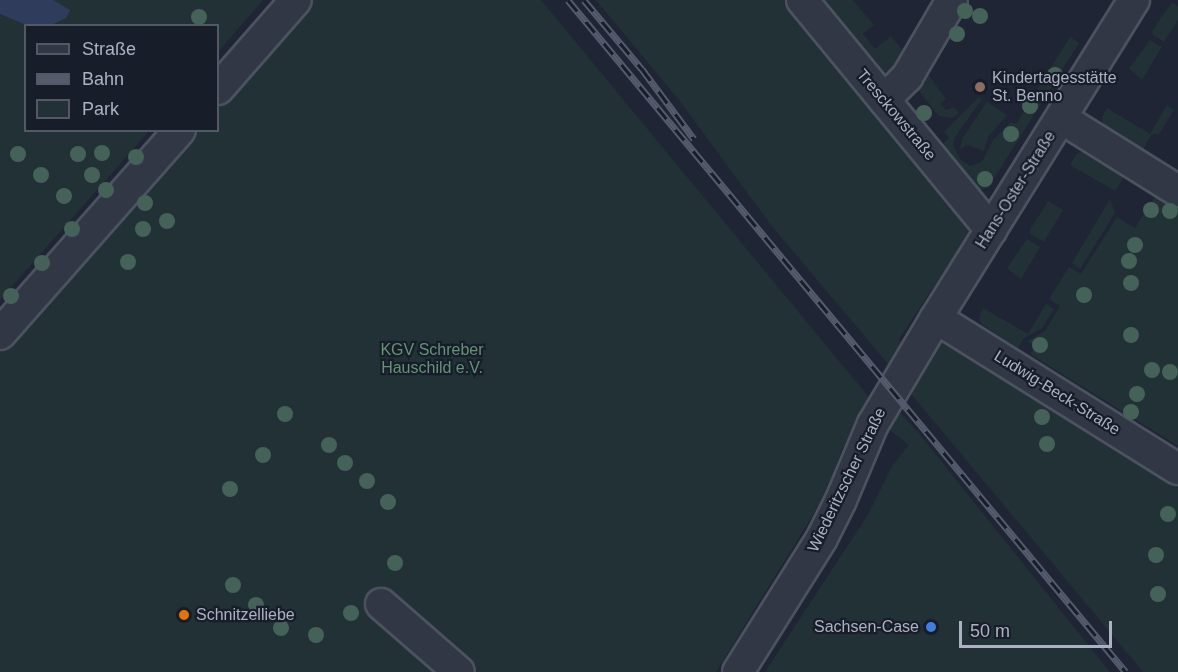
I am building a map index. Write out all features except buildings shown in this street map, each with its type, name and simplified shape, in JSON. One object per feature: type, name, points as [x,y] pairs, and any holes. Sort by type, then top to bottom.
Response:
[{"type":"street","name":"Tresckowstraße","points":[[802,0],[991,230]]},
{"type":"street","points":[[884,100],[907,77],[952,0]]},
{"type":"street","name":"Hans-Oster-Straße","points":[[936,318],[1134,0]]},
{"type":"street","points":[[219,88],[292,1]]},
{"type":"street","points":[[1061,118],[1178,191]]},
{"type":"street","points":[[0,334],[178,132]]},
{"type":"street","name":"Ludwig-Beck-Straße","points":[[936,318],[1178,469]]},
{"type":"street","name":"Wiederitzscher Straße","points":[[738,672],[822,538],[841,500],[873,424],[936,318]]},
{"type":"street","points":[[381,604],[459,672]]},
{"type":"green space","points":[[0,0],[263,0],[219,51],[219,24],[24,24],[24,132],[148,132],[0,300]]},
{"type":"green space","name":"KGV Schreber Hauschild e.V.","points":[[314,0],[541,0],[872,401],[842,449],[827,492],[716,672],[0,672],[0,352],[195,132],[219,132],[219,105]]},
{"type":"green space","points":[[596,0],[789,0],[964,212],[969,234],[899,339],[905,349],[893,370],[771,225],[679,100]]},
{"type":"green space","points":[[823,0],[853,0],[874,25],[863,34],[875,49],[891,36],[904,52],[897,65],[890,71],[881,72]]},
{"type":"green space","points":[[1172,2],[1178,6],[1178,20],[1164,42],[1153,35],[1152,31]]},
{"type":"green space","points":[[1070,37],[1079,43],[988,188],[978,190],[942,145],[949,138],[944,132],[979,97],[982,99],[955,137],[953,146],[961,160],[970,166],[982,162],[993,140],[1011,122],[1016,124]]},
{"type":"green space","points":[[1150,40],[1162,47],[1142,80],[1129,69]]},
{"type":"green space","points":[[927,73],[946,99],[940,104],[946,110],[954,107],[959,113],[952,118],[939,116],[914,85]]},
{"type":"green space","points":[[987,102],[1007,115],[988,137],[984,151],[967,145],[960,149],[962,139]]},
{"type":"green space","points":[[1167,105],[1174,110],[1159,134],[1151,135],[1143,150],[1103,126],[1102,118],[1107,108],[1150,134]]},
{"type":"green space","points":[[1082,152],[1124,177],[1115,191],[1070,165],[1077,153]]},
{"type":"green space","points":[[1155,197],[1178,211],[1178,446],[1030,354],[1035,346],[1027,341],[1045,331],[1060,306],[1049,299],[1069,267],[1081,274],[1117,217],[1135,228]]},
{"type":"green space","points":[[1110,199],[1115,213],[1080,269],[1072,263]]},
{"type":"green space","points":[[1048,201],[1063,210],[1044,242],[1030,234],[1030,230]]},
{"type":"green space","points":[[1027,239],[1040,247],[1021,279],[1007,268]]},
{"type":"green space","points":[[1046,304],[1054,309],[1042,328],[1024,338],[1018,348],[981,324],[979,318],[983,308],[1028,334]]},
{"type":"green space","points":[[940,339],[1178,488],[1178,672],[1143,672],[911,394],[909,390]]},
{"type":"green space","points":[[897,410],[917,431],[1110,672],[765,672],[869,513],[892,466],[909,445],[887,428]]},
{"type":"water","points":[[0,0],[53,0],[70,10],[66,18],[53,24],[24,24],[0,14]]},
{"type":"railway","points":[[568,0],[1126,672]]},
{"type":"railway","points":[[584,0],[642,69],[694,139]]},
{"type":"place","name":"Kindertagesstätte St. Benno","points":[[980,87]]},
{"type":"place","name":"Schnitzelliebe","points":[[184,615]]},
{"type":"place","name":"Sachsen-Case","points":[[931,627]]}]
